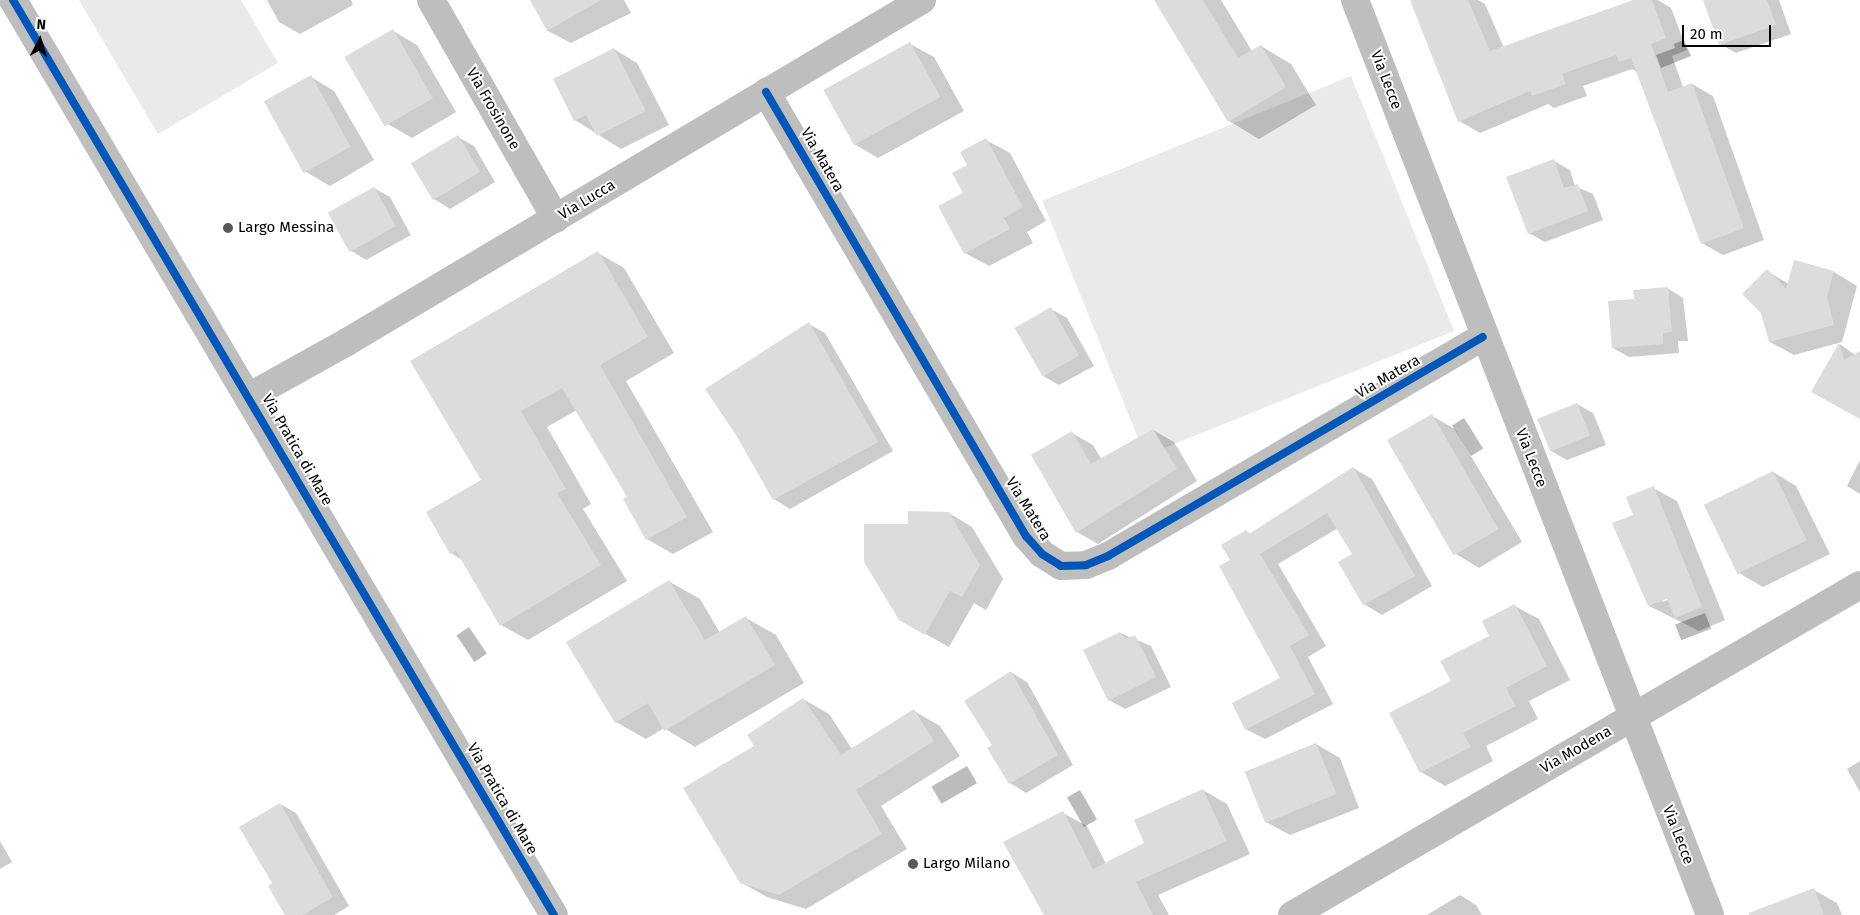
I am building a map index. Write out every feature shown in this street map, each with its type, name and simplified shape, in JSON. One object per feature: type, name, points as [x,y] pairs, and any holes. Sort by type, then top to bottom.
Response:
[{"type":"street","name":"Via Pratica di Mare","points":[[13,0],[250,396],[554,915]]},
{"type":"street","name":"Via Frosinone","points":[[431,0],[556,219]]},
{"type":"street","name":"Via Lucca","points":[[250,396],[556,219],[922,0]]},
{"type":"street","name":"Via Lecce","points":[[1355,0],[1483,337],[1710,915]]},
{"type":"street","name":"Via Matera","points":[[766,92],[1026,536],[1042,554],[1061,566],[1086,565],[1108,556],[1483,337]]},
{"type":"street","name":"Via Modena","points":[[1292,915],[1860,585]]},
{"type":"shaded area","points":[[79,0],[241,0],[278,63],[158,134]]},
{"type":"shaded area","points":[[1684,40],[1691,56],[1661,68],[1656,55],[1675,48],[1674,44]]},
{"type":"shaded area","points":[[1351,76],[1454,331],[1145,456],[1042,201]]},
{"type":"shaded area","points":[[1464,418],[1483,449],[1471,456],[1452,425]]},
{"type":"shaded area","points":[[1705,613],[1711,629],[1681,640],[1675,624]]},
{"type":"shaded area","points":[[469,627],[487,654],[474,662],[457,635]]},
{"type":"shaded area","points":[[967,766],[977,783],[941,804],[931,787]]},
{"type":"shaded area","points":[[1080,790],[1097,819],[1084,827],[1067,798]]},
{"type":"building","points":[[530,0],[601,0],[547,31]]},
{"type":"building","points":[[1154,0],[1203,0],[1238,58],[1261,45],[1286,87],[1228,122]]},
{"type":"building","points":[[1410,0],[1468,0],[1490,51],[1633,0],[1652,0],[1666,38],[1651,44],[1668,92],[1692,83],[1744,228],[1701,244],[1631,58],[1619,62],[1616,55],[1562,74],[1566,84],[1532,96],[1530,91],[1458,122]]},
{"type":"building","points":[[1703,0],[1767,0],[1776,25],[1719,45]]},
{"type":"building","points":[[393,29],[433,98],[385,126],[345,57]]},
{"type":"building","points":[[910,42],[941,97],[854,145],[823,90]]},
{"type":"building","points":[[614,48],[646,111],[597,136],[586,115],[574,121],[553,79]]},
{"type":"building","points":[[311,75],[351,147],[304,173],[264,101]]},
{"type":"building","points":[[458,135],[480,172],[433,200],[411,163]]},
{"type":"building","points":[[986,138],[1023,207],[1004,218],[1010,229],[964,254],[938,206],[963,193],[952,173],[967,165],[960,152]]},
{"type":"building","points":[[1554,159],[1564,188],[1578,184],[1588,211],[1528,234],[1506,177]]},
{"type":"building","points":[[374,187],[396,226],[349,252],[328,213]]},
{"type":"building","points":[[598,251],[648,337],[600,365],[687,517],[646,540],[623,499],[627,497],[562,388],[521,411],[566,489],[557,493],[601,565],[500,626],[456,551],[450,554],[426,512],[481,480],[410,361]]},
{"type":"building","points":[[1794,260],[1834,271],[1827,297],[1834,325],[1769,342],[1761,313],[1742,294],[1767,269],[1786,289]]},
{"type":"building","points":[[1668,287],[1672,332],[1663,333],[1663,344],[1612,348],[1608,301],[1634,299],[1633,290]]},
{"type":"building","points":[[1051,307],[1079,355],[1043,376],[1015,328]]},
{"type":"building","points":[[809,322],[878,442],[773,500],[736,435],[705,389]]},
{"type":"building","points":[[1839,343],[1844,360],[1860,351],[1860,419],[1811,392]]},
{"type":"building","points":[[1577,403],[1590,435],[1550,452],[1537,419]]},
{"type":"building","points":[[1432,414],[1499,529],[1453,555],[1387,440]]},
{"type":"building","points":[[1153,429],[1177,469],[1076,533],[1031,455],[1072,431],[1091,464]]},
{"type":"building","points":[[1353,467],[1415,576],[1363,605],[1338,562],[1352,554],[1327,513],[1260,554],[1309,635],[1290,646],[1315,694],[1245,730],[1232,703],[1280,678],[1219,566],[1230,560],[1221,545],[1246,530],[1249,534]]},
{"type":"building","points":[[1773,471],[1807,540],[1738,574],[1704,505]]},
{"type":"building","points":[[1654,486],[1702,607],[1675,618],[1667,599],[1648,606],[1612,523],[1633,515],[1626,497]]},
{"type":"building","points":[[908,511],[949,512],[980,565],[962,597],[950,591],[925,635],[899,620],[864,562],[864,524],[908,524]]},
{"type":"building","points":[[669,580],[705,640],[746,616],[775,665],[664,731],[648,703],[615,723],[566,642]]},
{"type":"building","points":[[1515,604],[1547,666],[1506,688],[1516,706],[1463,733],[1471,747],[1420,773],[1389,713],[1451,681],[1440,661],[1489,636],[1482,621]]},
{"type":"building","points":[[1120,632],[1125,639],[1135,635],[1156,677],[1108,701],[1083,650]]},
{"type":"building","points":[[1011,671],[1058,755],[1009,784],[987,748],[992,745],[964,701]]},
{"type":"building","points":[[803,698],[841,755],[914,709],[934,741],[856,790],[882,834],[779,895],[740,883],[683,788],[754,746],[747,735]]},
{"type":"building","points":[[1316,743],[1337,794],[1265,823],[1245,772]]},
{"type":"building","points":[[1203,789],[1227,841],[1136,882],[1153,915],[1044,915],[1003,842],[1063,811],[1093,869],[1144,843],[1134,820]]},
{"type":"building","points":[[280,803],[333,897],[303,915],[285,915],[268,886],[272,883],[239,827]]},
{"type":"building","points":[[1814,888],[1824,915],[1749,915],[1749,913]]},
{"type":"cycle path","points":[[13,0],[554,915]]},
{"type":"cycle path","points":[[766,92],[1026,536],[1042,554],[1061,566],[1086,565],[1108,556],[1483,337]]},
{"type":"place","name":"Largo Messina","points":[[228,228]]},
{"type":"place","name":"Largo Milano","points":[[913,864]]}]
